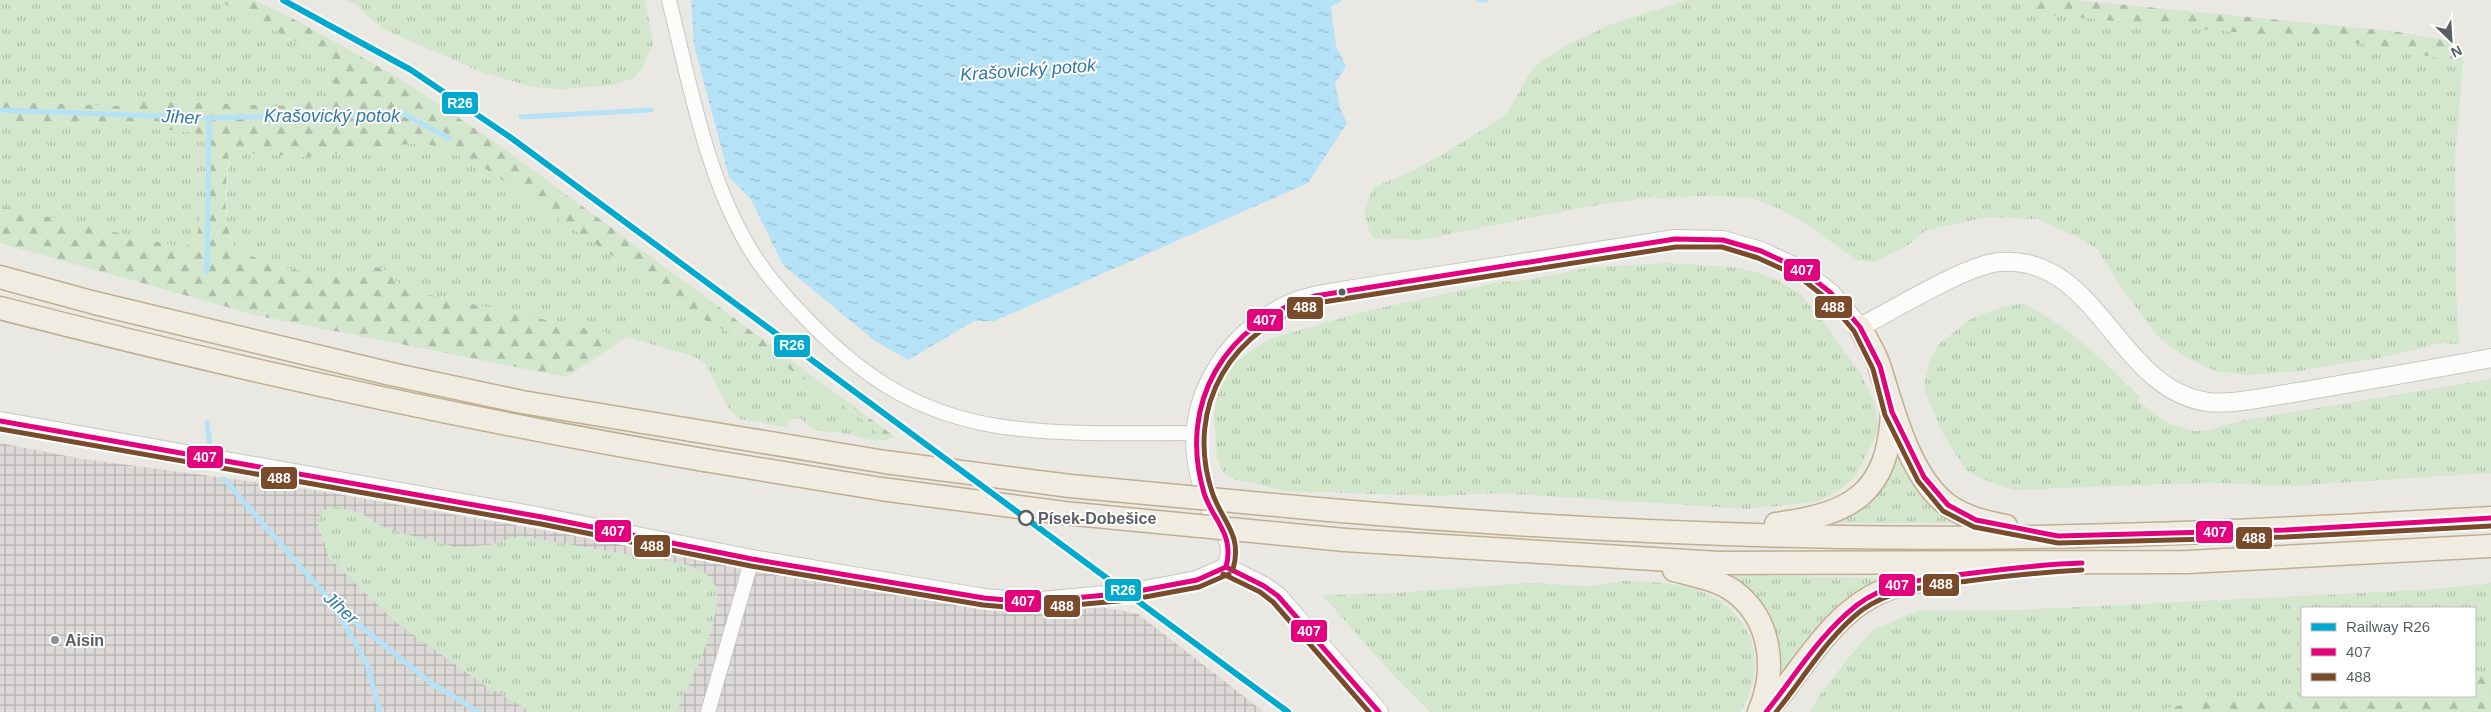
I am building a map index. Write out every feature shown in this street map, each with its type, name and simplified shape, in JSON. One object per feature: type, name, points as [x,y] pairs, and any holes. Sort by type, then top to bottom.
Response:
[{"type":"highway","points":[[0,277],[95,303],[224,334],[391,374],[513,400],[885,462],[1070,486],[1328,510],[1628,531],[1844,537],[2058,536],[2285,530],[2491,518]]},
{"type":"highway","points":[[0,308],[189,356],[438,412],[563,436],[881,489],[1064,513],[1345,540],[1719,563],[2038,564],[2187,562],[2491,546]]},
{"type":"highway","points":[[1860,327],[1880,366],[1892,412],[1914,460],[1935,492],[1948,505],[1976,520],[2058,536]]},
{"type":"highway","points":[[1712,533],[1817,518],[1854,502],[1876,477],[1885,459],[1891,435],[1892,412]]},
{"type":"highway","points":[[1632,558],[1716,582],[1732,590],[1755,614],[1768,645],[1771,664],[1759,712]]},
{"type":"highway","points":[[1766,712],[1823,638],[1858,605],[1874,594],[1910,582],[2038,564]]},
{"type":"street","points":[[669,0],[697,113],[722,192],[746,244],[773,283],[820,334],[865,373],[907,398],[948,413],[996,425],[1057,432],[1196,433]]},
{"type":"street","points":[[0,421],[522,514],[752,559],[984,598],[1030,602],[1119,594],[1174,585],[1213,575],[1226,567],[1231,555],[1230,545],[1214,515],[1198,472],[1196,433],[1198,411],[1213,372],[1223,356],[1252,327],[1282,307],[1315,296],[1354,289],[1675,240],[1723,240],[1761,251],[1802,270],[1831,293],[1860,327],[1970,270],[1999,262],[2029,264],[2063,279],[2085,297],[2144,368],[2174,391],[2208,402],[2251,400],[2491,358]]},
{"type":"street","points":[[708,712],[752,559]]},
{"type":"street","points":[[1226,567],[1264,586],[1278,596],[1379,712]]},
{"type":"shaded area","points":[[0,443],[77,458],[320,491],[981,607],[1047,610],[1096,606],[1138,614],[1264,712],[0,712]]},
{"type":"green space","points":[[0,0],[217,0],[308,48],[336,72],[333,86],[324,98],[280,106],[140,100],[121,106],[0,102]]},
{"type":"green space","points":[[217,0],[255,0],[303,24],[404,81],[502,147],[895,437],[885,440],[856,414],[755,346],[685,310],[626,265],[480,165],[437,146],[417,143],[306,157],[229,152],[226,214],[235,249],[277,267],[342,278],[368,265],[383,269],[406,290],[627,337],[566,377],[259,316],[0,243],[0,206],[185,248],[197,235],[206,191],[205,139],[196,133],[111,123],[0,121],[0,102],[121,106],[140,100],[280,106],[324,98],[333,86],[335,72],[308,48]]},
{"type":"green space","points":[[346,0],[645,0],[653,44],[641,70],[633,78],[613,85],[561,89],[533,87],[484,73],[383,29],[355,4]]},
{"type":"green space","points":[[1687,0],[2021,0],[2024,8],[2365,44],[2463,63],[2455,161],[2456,291],[2459,344],[2442,343],[2385,357],[2299,371],[2251,375],[2215,371],[2189,359],[2160,339],[2124,291],[2098,250],[2080,238],[2037,219],[1988,217],[1927,230],[1908,245],[1874,262],[1857,260],[1806,224],[1780,209],[1747,197],[1696,196],[1655,199],[1656,193],[1653,197],[1585,207],[1420,240],[1373,238],[1365,218],[1365,212],[1374,187],[1408,173],[1452,149],[1507,114],[1530,72],[1542,60],[1569,44],[1612,24]]},
{"type":"green space","points":[[2021,0],[2074,0],[2392,31],[2456,42],[2464,63],[2365,44],[2039,14],[2024,8]]},
{"type":"green space","points":[[0,121],[111,123],[196,133],[205,138],[206,191],[197,235],[185,248],[0,206]]},
{"type":"green space","points":[[417,143],[437,146],[480,165],[626,265],[685,310],[755,346],[856,414],[885,440],[869,440],[847,434],[817,430],[800,418],[790,420],[785,427],[739,419],[728,407],[705,363],[693,356],[627,337],[406,290],[383,269],[368,265],[342,278],[277,267],[235,249],[226,222],[229,152],[306,157]]},
{"type":"green space","points":[[1668,263],[1733,267],[1756,272],[1777,280],[1800,294],[1817,313],[1860,373],[1874,401],[1879,430],[1854,478],[1838,491],[1816,502],[1747,509],[1501,493],[1438,496],[1286,491],[1233,479],[1224,474],[1217,458],[1214,414],[1219,387],[1237,361],[1267,340],[1362,312],[1500,282],[1520,281],[1592,267]]},
{"type":"green space","points":[[2023,303],[2056,322],[2086,346],[2141,398],[2136,400],[2170,424],[2194,431],[2204,431],[2245,420],[2491,379],[2491,473],[2289,486],[2221,483],[2014,490],[1980,478],[1966,470],[1943,434],[1925,392],[1924,382],[1931,358],[1939,344],[1970,319],[2000,308]]},
{"type":"green space","points":[[1898,439],[1964,523],[1832,523]]},
{"type":"green space","points":[[336,507],[361,513],[383,527],[455,547],[489,545],[520,536],[684,564],[702,571],[715,585],[717,597],[716,612],[704,649],[676,712],[531,712],[484,685],[394,621],[329,558],[317,522],[323,510]]},
{"type":"green space","points":[[1725,575],[1884,578],[1863,590],[1779,685]]},
{"type":"green space","points":[[1624,581],[1666,583],[1697,590],[1724,604],[1737,616],[1747,630],[1755,661],[1748,695],[1740,712],[1430,712],[1395,677],[1322,595],[1396,593],[1527,583],[1590,586]]},
{"type":"green space","points":[[2491,583],[2491,671],[2476,675],[2476,607],[2301,607],[2301,695],[2241,701],[2194,702],[2152,712],[1810,712],[1819,696],[1873,630],[1917,611],[2016,610],[2423,590]]},
{"type":"green space","points":[[2491,671],[2491,712],[2152,712],[2194,702],[2241,701],[2301,695],[2301,697],[2476,697],[2476,675]]},
{"type":"water","points":[[691,0],[1330,0],[1336,46],[1346,66],[1335,84],[1340,108],[1347,123],[1308,183],[995,321],[974,321],[908,360],[875,341],[783,265],[750,198],[729,177],[694,45]]},
{"type":"waterway","name":"Krašovický potok","points":[[1323,7],[1339,0]]},
{"type":"waterway","name":"Krašovický potok","points":[[1479,0],[1486,0]]},
{"type":"waterway","name":"Jiher","points":[[0,110],[209,118],[207,272]]},
{"type":"waterway","name":"Krašovický potok","points":[[521,117],[651,110]]},
{"type":"waterway","name":"Krašovický potok","points":[[209,118],[402,113],[449,138]]},
{"type":"waterway","name":"Jiher","points":[[207,423],[210,445]]},
{"type":"waterway","name":"Jiher","points":[[224,479],[333,604],[431,683],[479,712]]},
{"type":"waterway","points":[[335,608],[367,664],[380,712]]},
{"type":"rail line","name":"R26","points":[[283,0],[411,70],[510,137],[1288,712]]},
{"type":"transit line","name":"407","points":[[1226,567],[1228,545],[1222,528],[1204,493],[1197,459],[1197,427],[1204,398],[1216,370],[1234,346],[1256,325],[1284,308],[1315,296],[1675,239],[1723,240],[1761,251],[1802,270],[1831,293],[1860,327],[1880,366],[1892,412],[1924,477],[1948,505],[1976,520],[2058,536],[2285,530],[2491,518]]},
{"type":"transit line","name":"488","points":[[1233,569],[1235,546],[1230,529],[1212,492],[1205,460],[1205,429],[1211,401],[1222,374],[1239,351],[1261,331],[1287,315],[1317,303],[1676,247],[1722,247],[1758,258],[1798,276],[1826,298],[1854,331],[1873,369],[1885,415],[1918,481],[1943,511],[1974,527],[2058,543],[2285,537],[2491,526]]},
{"type":"transit line","name":"407","points":[[0,421],[542,517],[752,559],[984,598],[1030,602],[1128,593],[1197,580],[1226,567]]},
{"type":"transit line","name":"488","points":[[0,429],[541,524],[751,566],[983,605],[1030,609],[1129,600],[1199,587],[1229,574]]},
{"type":"transit line","name":"407","points":[[1766,712],[1831,629],[1857,605],[1869,597],[1909,582],[2024,567],[2082,563]]},
{"type":"transit line","name":"407","points":[[1226,567],[1264,586],[1278,596],[1379,712]]},
{"type":"transit line","name":"488","points":[[1776,712],[1827,645],[1849,621],[1874,603],[1900,592],[1913,589],[2011,576],[2082,570]]},
{"type":"transit line","name":"488","points":[[1223,574],[1260,592],[1273,602],[1369,712]]},
{"type":"place","name":"Písek-Dobešice","points":[[1026,518]]},
{"type":"place","name":"Aisin","points":[[55,640]]}]
